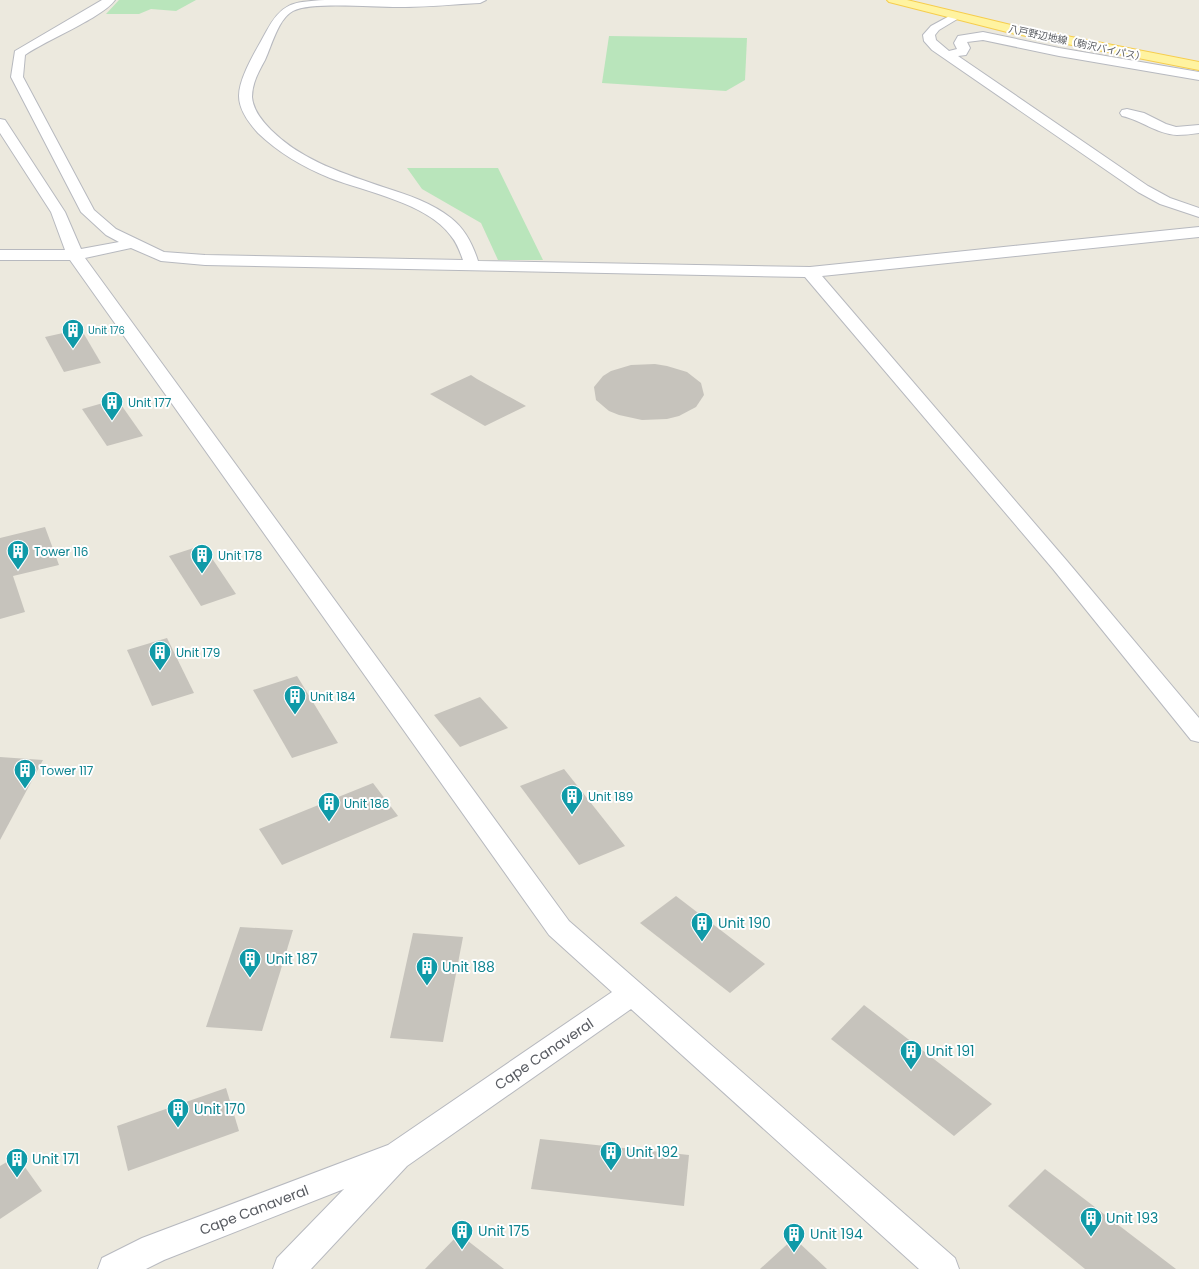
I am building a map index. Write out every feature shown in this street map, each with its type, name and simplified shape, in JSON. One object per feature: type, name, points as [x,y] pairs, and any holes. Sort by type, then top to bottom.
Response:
[{"type":"main road","name":"八戸野辺地線（駒沢バイパス）","points":[[893,0],[955,16],[1141,56],[1199,66]]},
{"type":"street","points":[[109,0],[98,10],[33,43],[19,54],[17,77],[47,137],[88,212],[111,232],[131,243],[161,256],[205,260],[810,272],[1199,232]]},
{"type":"street","points":[[472,265],[466,246],[453,227],[430,212],[405,200],[318,168],[286,150],[267,135],[255,122],[248,108],[245,93],[248,81],[268,40],[283,13],[289,8],[317,4],[405,4],[480,0]]},
{"type":"street","points":[[955,16],[934,28],[929,35],[930,41],[946,55],[1143,189],[1165,201],[1199,213]]},
{"type":"street","points":[[946,55],[962,52],[964,48],[960,43],[962,39],[983,36],[1059,52],[1199,76]]},
{"type":"street","points":[[1127,113],[1139,116],[1161,127],[1176,131],[1199,129]]},
{"type":"street","points":[[0,123],[58,212],[75,255],[559,928],[942,1269]]},
{"type":"street","points":[[0,254],[75,255],[106,250],[131,243]]},
{"type":"street","points":[[810,272],[1060,565],[1199,734]]},
{"type":"street","name":"Cape Canaveral","points":[[289,1269],[396,1156],[632,994]]},
{"type":"street","name":"Cape Canaveral","points":[[114,1269],[153,1249],[396,1156]]},
{"type":"green space","points":[[119,0],[196,0],[176,11],[151,9],[139,14],[106,14]]},
{"type":"green space","points":[[609,36],[747,38],[745,80],[726,91],[602,83]]},
{"type":"green space","points":[[407,168],[498,168],[543,260],[498,260],[481,223],[422,189]]},
{"type":"building","name":"Unit 176","points":[[81,329],[101,363],[64,372],[45,337]]},
{"type":"building","points":[[655,364],[687,372],[701,383],[704,395],[696,407],[679,416],[667,419],[642,420],[619,415],[609,411],[596,400],[594,387],[603,376],[611,371],[631,365]]},
{"type":"building","points":[[471,375],[526,406],[485,426],[430,394]]},
{"type":"building","name":"Unit 177","points":[[117,399],[143,436],[107,446],[82,409]]},
{"type":"building","name":"Tower 116","points":[[45,527],[59,565],[13,576],[25,612],[0,619],[0,538]]},
{"type":"building","name":"Unit 178","points":[[203,545],[236,594],[201,606],[169,556]]},
{"type":"building","name":"Unit 179","points":[[167,638],[194,693],[152,706],[127,650]]},
{"type":"building","name":"Unit 184","points":[[297,676],[338,743],[292,758],[253,690]]},
{"type":"building","points":[[480,697],[508,728],[460,747],[434,715]]},
{"type":"building","name":"Tower 117","points":[[0,757],[43,760],[0,840]]},
{"type":"building","name":"Unit 189","points":[[564,769],[625,846],[579,865],[520,786]]},
{"type":"building","name":"Unit 186","points":[[373,783],[398,816],[282,865],[259,829]]},
{"type":"building","name":"Unit 190","points":[[676,896],[765,964],[730,993],[640,923]]},
{"type":"building","name":"Unit 187","points":[[240,927],[293,930],[262,1031],[206,1027]]},
{"type":"building","name":"Unit 188","points":[[413,933],[463,937],[443,1042],[390,1038]]},
{"type":"building","name":"Unit 191","points":[[864,1005],[992,1104],[954,1136],[831,1039]]},
{"type":"building","name":"Unit 170","points":[[226,1088],[239,1131],[128,1171],[117,1126]]},
{"type":"building","name":"Unit 192","points":[[540,1139],[689,1155],[684,1206],[531,1189]]},
{"type":"building","name":"Unit 171","points":[[17,1156],[42,1191],[0,1219],[0,1166]]},
{"type":"building","name":"Unit 193","points":[[1045,1169],[1176,1269],[1085,1269],[1008,1206]]},
{"type":"building","name":"Unit 175","points":[[459,1234],[504,1269],[425,1269]]},
{"type":"building","name":"Unit 194","points":[[794,1238],[827,1269],[760,1269]]},
{"type":"place","name":"Unit 176","points":[[73,350]]},
{"type":"place","name":"Unit 177","points":[[112,422]]},
{"type":"place","name":"Tower 116","points":[[18,570]]},
{"type":"place","name":"Unit 178","points":[[202,574]]},
{"type":"place","name":"Unit 179","points":[[160,672]]},
{"type":"place","name":"Unit 184","points":[[295,716]]},
{"type":"place","name":"Tower 117","points":[[25,790]]},
{"type":"place","name":"Unit 189","points":[[572,816]]},
{"type":"place","name":"Unit 186","points":[[329,822]]},
{"type":"place","name":"Unit 190","points":[[702,942]]},
{"type":"place","name":"Unit 187","points":[[250,978]]},
{"type":"place","name":"Unit 188","points":[[427,986]]},
{"type":"place","name":"Unit 191","points":[[911,1070]]},
{"type":"place","name":"Unit 170","points":[[178,1128]]},
{"type":"place","name":"Unit 192","points":[[611,1172]]},
{"type":"place","name":"Unit 171","points":[[17,1178]]},
{"type":"place","name":"Unit 193","points":[[1091,1238]]},
{"type":"place","name":"Unit 175","points":[[462,1250]]},
{"type":"place","name":"Unit 194","points":[[794,1254]]}]
